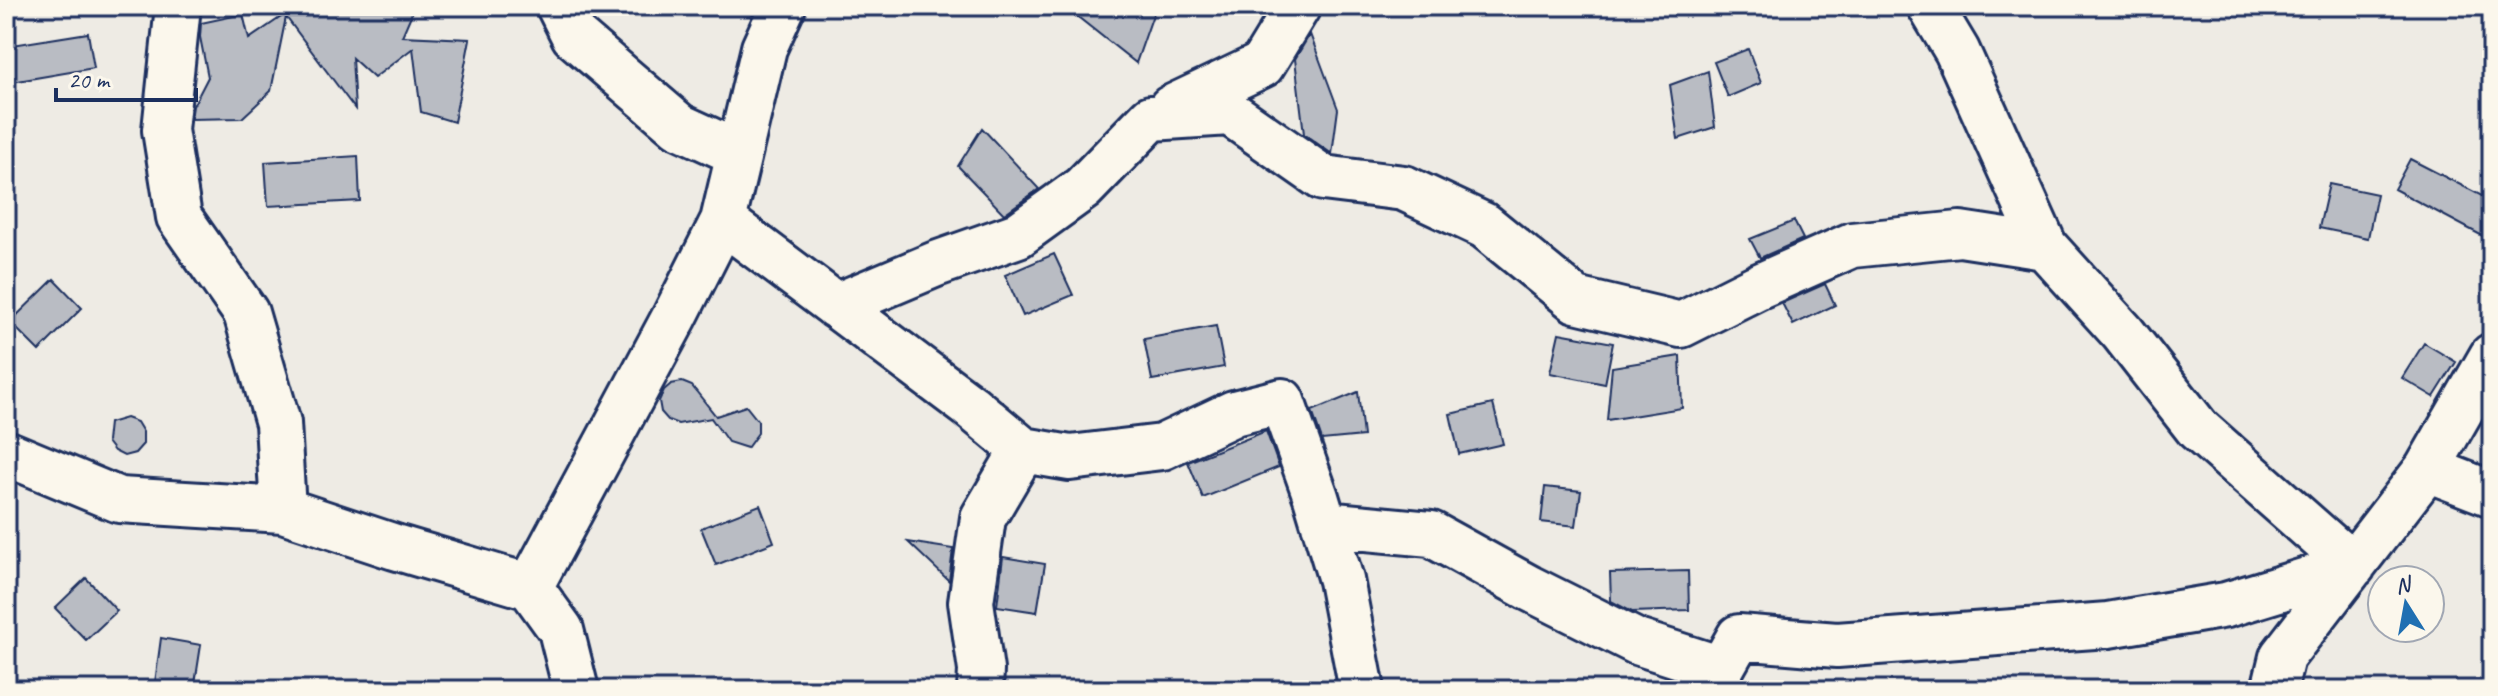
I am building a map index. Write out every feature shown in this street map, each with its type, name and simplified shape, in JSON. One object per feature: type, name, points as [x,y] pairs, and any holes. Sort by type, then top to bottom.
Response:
[{"type":"street","points":[[178,6],[165,130],[179,217],[246,313],[278,423],[283,510]]},
{"type":"street","points":[[559,6],[574,36],[679,126],[738,153]]},
{"type":"street","points":[[530,587],[723,221],[764,48],[783,6]]},
{"type":"street","points":[[836,306],[936,264],[1018,235],[1083,188],[1151,118],[1262,65],[1298,6]]},
{"type":"street","points":[[1930,6],[1957,51],[2045,247],[2123,333],[2198,429],[2353,566]]},
{"type":"street","points":[[1151,118],[1230,113],[1323,178],[1404,188],[1485,226],[1576,300],[1681,325],[1852,245],[1960,234],[2045,247]]},
{"type":"street","points":[[723,221],[970,406],[1023,450],[1070,458],[1162,447],[1234,413],[1282,401],[1341,580],[1362,690]]},
{"type":"street","points":[[2274,690],[2282,657],[2427,469],[2492,356]]},
{"type":"street","points":[[980,690],[981,670],[971,602],[983,518],[1023,450]]},
{"type":"street","points":[[6,453],[119,500],[283,510],[530,587],[561,630],[576,690]]},
{"type":"street","points":[[2427,469],[2492,494]]},
{"type":"street","points":[[1324,524],[1431,534],[1529,588],[1715,680],[1739,637],[1837,645],[2108,625],[2226,605],[2353,566]]},
{"type":"building","points":[[278,6],[415,6],[402,36],[470,39],[454,122],[421,112],[413,48],[374,78],[352,58],[355,109],[286,17],[271,91],[242,118],[191,119],[193,106],[208,77],[200,37],[201,23],[243,14],[249,39],[284,15]]},
{"type":"building","points":[[1064,6],[1156,6],[1136,63]]},
{"type":"building","points":[[88,33],[94,68],[6,83],[6,46]]},
{"type":"building","points":[[1310,34],[1338,109],[1332,154],[1304,134],[1295,59]]},
{"type":"building","points":[[1748,49],[1761,83],[1728,97],[1714,62]]},
{"type":"building","points":[[1708,71],[1715,127],[1678,139],[1670,85]]},
{"type":"building","points":[[982,128],[1039,189],[1004,214],[958,166]]},
{"type":"building","points":[[358,156],[360,201],[268,206],[265,162]]},
{"type":"building","points":[[2410,159],[2492,201],[2492,241],[2394,189]]},
{"type":"building","points":[[2329,184],[2377,194],[2368,238],[2319,228]]},
{"type":"building","points":[[1794,221],[1803,239],[1760,258],[1750,239]]},
{"type":"building","points":[[1054,254],[1073,295],[1023,316],[1005,275]]},
{"type":"building","points":[[54,279],[82,308],[39,351],[10,322]]},
{"type":"building","points":[[1825,284],[1835,305],[1793,325],[1782,303]]},
{"type":"building","points":[[1216,326],[1224,367],[1152,380],[1144,339]]},
{"type":"building","points":[[1559,333],[1613,343],[1605,384],[1550,373]]},
{"type":"building","points":[[2424,343],[2456,362],[2434,397],[2402,378]]},
{"type":"building","points":[[1680,356],[1682,408],[1607,420],[1612,367]]},
{"type":"building","points":[[682,382],[692,386],[716,416],[746,406],[758,421],[758,433],[747,448],[728,442],[711,418],[678,424],[668,420],[661,412],[659,401],[671,384]]},
{"type":"building","points":[[1358,392],[1363,436],[1322,440],[1312,411]]},
{"type":"building","points":[[1493,404],[1503,444],[1459,454],[1450,414]]},
{"type":"building","points":[[126,418],[137,422],[143,432],[143,444],[135,453],[124,456],[114,451],[107,442],[109,423]]},
{"type":"building","points":[[1266,431],[1279,467],[1203,498],[1188,462]]},
{"type":"building","points":[[1545,487],[1581,491],[1576,526],[1541,522]]},
{"type":"building","points":[[760,505],[774,542],[716,565],[701,528]]},
{"type":"building","points":[[908,542],[953,549],[949,581]]},
{"type":"building","points":[[1003,557],[1045,564],[1037,612],[997,606]]},
{"type":"building","points":[[1688,571],[1689,610],[1632,612],[1611,601],[1610,573]]},
{"type":"building","points":[[86,578],[117,611],[86,640],[55,608]]},
{"type":"building","points":[[161,638],[201,645],[194,690],[154,690]]}]
